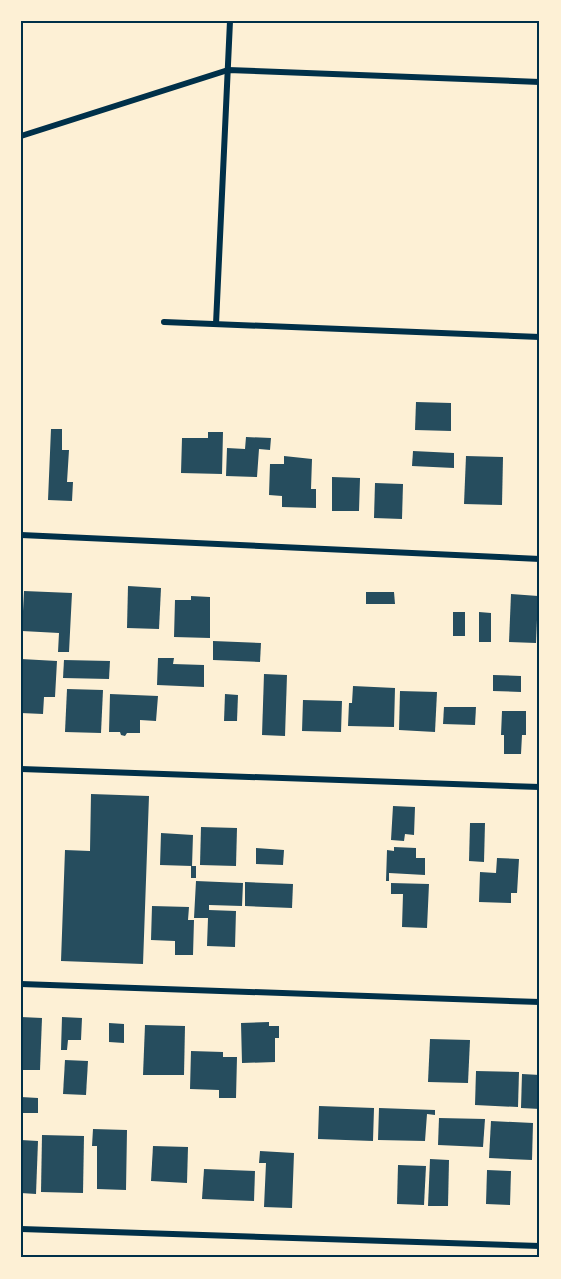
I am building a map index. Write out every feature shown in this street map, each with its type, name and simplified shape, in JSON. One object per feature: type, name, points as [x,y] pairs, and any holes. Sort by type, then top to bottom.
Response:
[{"type":"street","points":[[216,324],[230,21]]},
{"type":"street","points":[[21,136],[228,70],[540,82]]},
{"type":"street","points":[[164,322],[540,337]]},
{"type":"street","points":[[21,535],[540,559]]},
{"type":"street","points":[[21,769],[540,787]]},
{"type":"street","points":[[21,984],[540,1002]]},
{"type":"street","points":[[21,1229],[540,1246]]},
{"type":"building","points":[[416,402],[451,403],[451,431],[415,430]]},
{"type":"building","points":[[51,429],[62,429],[62,450],[69,450],[67,482],[73,482],[72,501],[48,500]]},
{"type":"building","points":[[208,432],[223,432],[222,474],[181,473],[182,438],[208,438]]},
{"type":"building","points":[[246,437],[271,438],[270,450],[259,449],[257,477],[226,476],[227,448],[245,449]]},
{"type":"building","points":[[413,451],[454,453],[454,468],[412,466]]},
{"type":"building","points":[[284,456],[312,459],[311,489],[316,489],[316,508],[282,507],[282,496],[269,495],[270,464],[284,464]]},
{"type":"building","points":[[466,456],[503,457],[502,505],[464,504]]},
{"type":"building","points":[[332,477],[360,478],[359,511],[332,511]]},
{"type":"building","points":[[375,483],[403,484],[402,519],[374,518]]},
{"type":"building","points":[[128,586],[161,588],[159,629],[127,628]]},
{"type":"building","points":[[24,591],[72,593],[69,652],[58,652],[59,633],[22,631]]},
{"type":"building","points":[[366,592],[394,592],[395,604],[366,604]]},
{"type":"building","points":[[511,594],[538,596],[536,643],[509,642]]},
{"type":"building","points":[[191,596],[210,597],[210,638],[174,637],[175,600],[191,600]]},
{"type":"building","points":[[453,612],[465,612],[465,636],[453,636]]},
{"type":"building","points":[[479,612],[491,613],[491,642],[479,642]]},
{"type":"building","points":[[213,641],[261,643],[260,662],[213,660]]},
{"type":"building","points":[[158,658],[174,658],[173,664],[204,665],[204,687],[157,685]]},
{"type":"building","points":[[21,659],[57,661],[55,697],[44,697],[43,714],[21,713]]},
{"type":"building","points":[[64,660],[110,661],[109,679],[63,678]]},
{"type":"building","points":[[264,674],[287,675],[285,736],[262,735]]},
{"type":"building","points":[[493,675],[521,676],[521,692],[493,691]]},
{"type":"building","points":[[353,686],[395,688],[394,727],[348,726],[349,703],[352,703]]},
{"type":"building","points":[[67,689],[103,690],[101,733],[65,732]]},
{"type":"building","points":[[400,691],[437,692],[435,732],[399,730]]},
{"type":"building","points":[[110,694],[158,696],[156,721],[140,720],[140,733],[127,733],[125,736],[120,732],[109,732]]},
{"type":"building","points":[[225,694],[238,695],[237,721],[224,721]]},
{"type":"building","points":[[303,700],[342,701],[341,732],[302,731]]},
{"type":"building","points":[[444,707],[476,707],[475,725],[443,724]]},
{"type":"building","points":[[502,711],[526,711],[526,735],[522,735],[521,754],[504,754],[504,735],[501,735]]},
{"type":"building","points":[[91,794],[149,796],[143,964],[61,961],[65,850],[90,851]]},
{"type":"building","points":[[393,806],[415,807],[414,835],[405,834],[404,841],[391,840]]},
{"type":"building","points":[[470,823],[485,823],[484,862],[469,861]]},
{"type":"building","points":[[201,827],[237,828],[236,866],[200,865]]},
{"type":"building","points":[[161,833],[193,835],[192,866],[160,865]]},
{"type":"building","points":[[394,847],[416,848],[416,858],[425,858],[425,875],[389,873],[389,881],[386,881],[387,850],[394,851]]},
{"type":"building","points":[[256,848],[284,850],[283,865],[256,864]]},
{"type":"building","points":[[497,858],[519,859],[517,893],[511,893],[511,903],[479,902],[480,872],[496,873]]},
{"type":"building","points":[[191,866],[196,866],[196,878],[191,878]]},
{"type":"building","points":[[196,881],[243,883],[242,906],[209,905],[209,910],[236,911],[235,947],[207,946],[208,918],[194,918]]},
{"type":"building","points":[[245,882],[293,884],[292,908],[245,906]]},
{"type":"building","points":[[391,883],[429,884],[427,928],[402,927],[403,894],[391,894]]},
{"type":"building","points":[[152,906],[189,907],[188,920],[194,920],[193,955],[175,955],[175,941],[151,940]]},
{"type":"building","points":[[21,1017],[42,1018],[40,1070],[21,1070]]},
{"type":"building","points":[[62,1017],[82,1018],[81,1040],[68,1040],[67,1050],[61,1050]]},
{"type":"building","points":[[269,1022],[269,1026],[279,1026],[279,1038],[275,1038],[275,1062],[242,1063],[241,1023]]},
{"type":"building","points":[[109,1023],[124,1024],[124,1043],[109,1042]]},
{"type":"building","points":[[145,1025],[185,1026],[184,1075],[143,1075]]},
{"type":"building","points":[[430,1039],[470,1040],[468,1083],[428,1082]]},
{"type":"building","points":[[191,1051],[223,1052],[223,1057],[237,1057],[236,1098],[219,1098],[219,1090],[190,1089]]},
{"type":"building","points":[[65,1060],[88,1061],[86,1095],[63,1094]]},
{"type":"building","points":[[476,1071],[519,1072],[518,1107],[475,1105]]},
{"type":"building","points":[[522,1074],[540,1075],[540,1109],[521,1108]]},
{"type":"building","points":[[21,1097],[38,1098],[38,1113],[21,1113]]},
{"type":"building","points":[[319,1106],[374,1108],[373,1141],[318,1139]]},
{"type":"building","points":[[379,1108],[435,1110],[435,1115],[427,1114],[425,1141],[378,1140]]},
{"type":"building","points":[[439,1118],[485,1119],[483,1147],[438,1145]]},
{"type":"building","points":[[491,1121],[533,1123],[532,1160],[489,1158]]},
{"type":"building","points":[[93,1129],[127,1130],[126,1190],[97,1189],[97,1146],[92,1146]]},
{"type":"building","points":[[42,1135],[84,1136],[83,1193],[41,1192]]},
{"type":"building","points":[[21,1140],[38,1141],[36,1194],[21,1193]]},
{"type":"building","points":[[153,1146],[188,1147],[187,1183],[151,1181]]},
{"type":"building","points":[[260,1151],[294,1153],[292,1208],[264,1207],[266,1163],[259,1163]]},
{"type":"building","points":[[430,1159],[449,1160],[448,1206],[428,1206]]},
{"type":"building","points":[[398,1165],[426,1166],[424,1205],[397,1204]]},
{"type":"building","points":[[204,1169],[255,1171],[254,1201],[202,1199]]},
{"type":"building","points":[[487,1170],[511,1171],[510,1205],[486,1204]]}]
